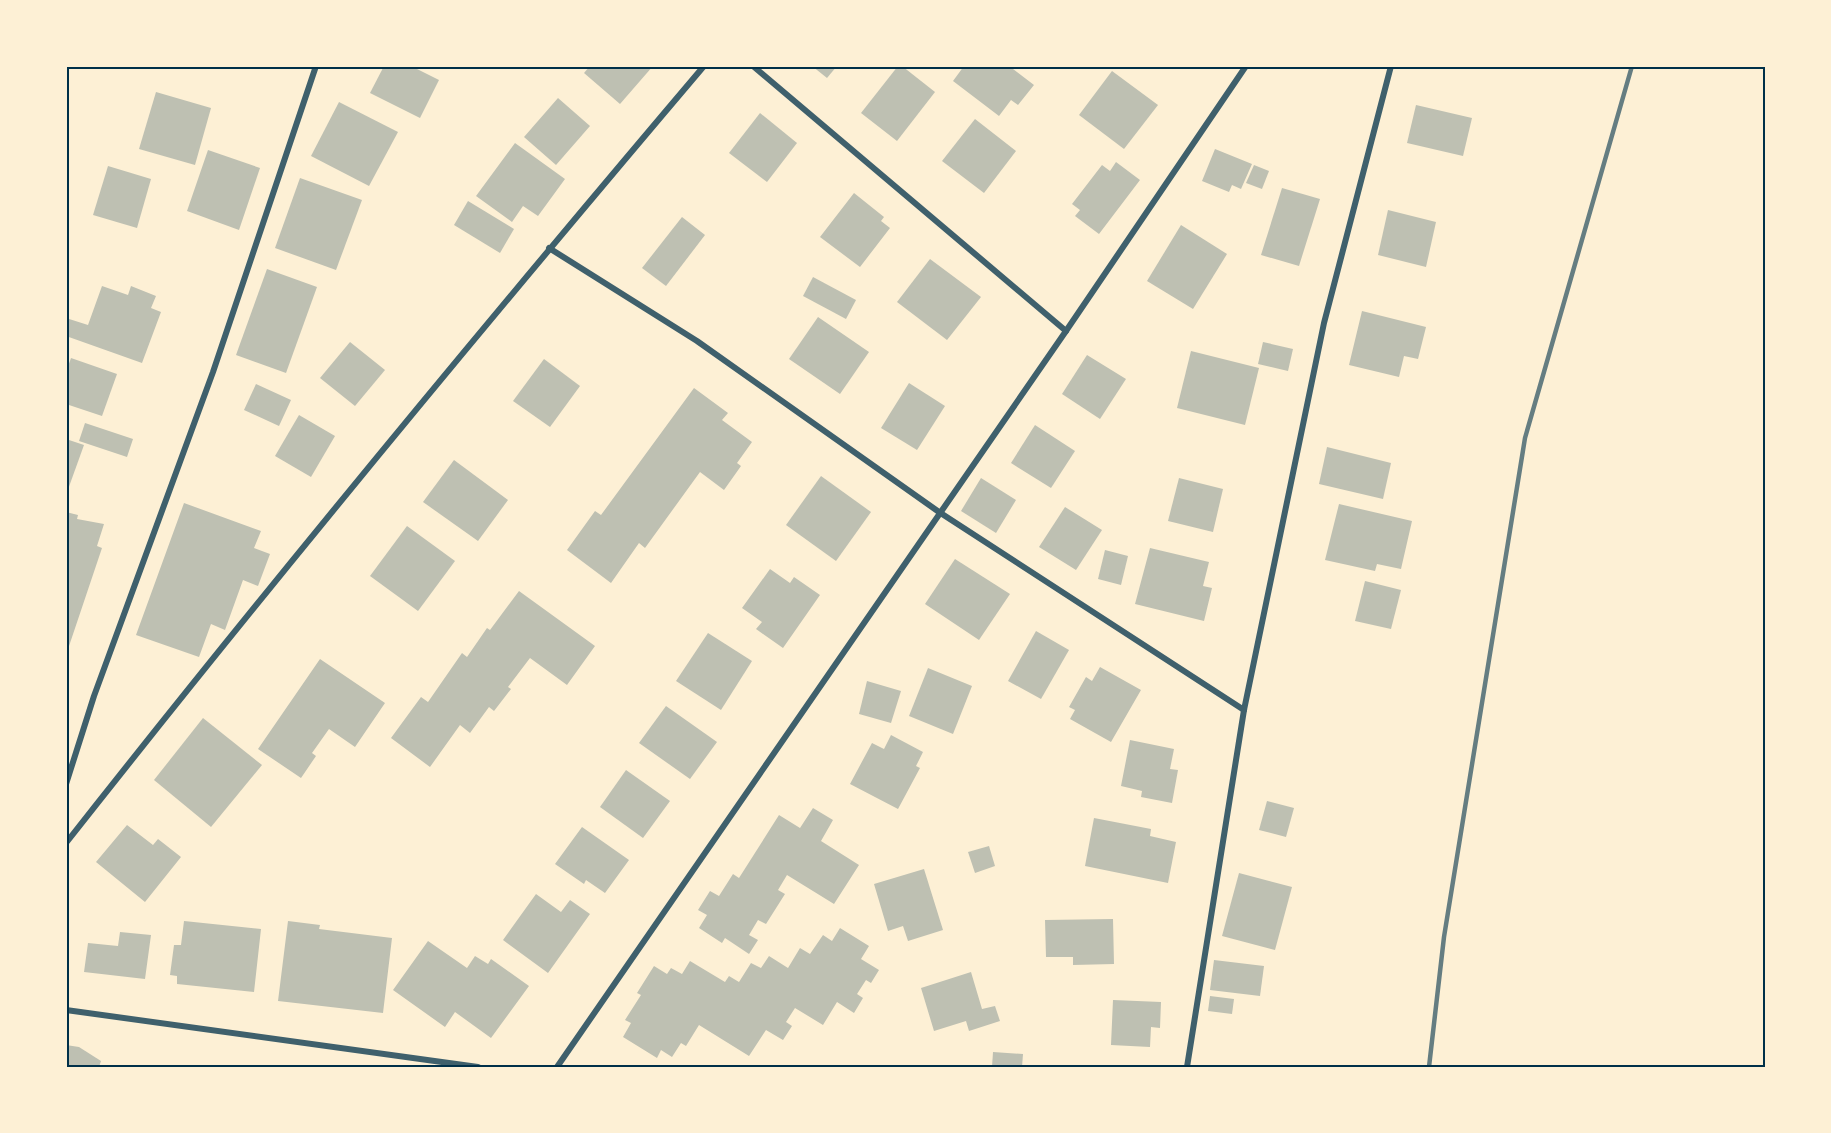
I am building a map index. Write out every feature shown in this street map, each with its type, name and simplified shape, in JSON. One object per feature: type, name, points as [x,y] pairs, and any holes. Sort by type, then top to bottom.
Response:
[{"type":"street","points":[[66,784],[94,696],[213,372],[316,66]]},
{"type":"street","points":[[66,843],[162,721],[549,248],[704,66]]},
{"type":"street","points":[[753,66],[1066,331]]},
{"type":"street","points":[[557,1067],[1066,331],[1246,66]]},
{"type":"street","points":[[1187,1067],[1244,710],[1324,323],[1391,66]]},
{"type":"street","points":[[549,248],[697,341],[939,512],[1244,710]]},
{"type":"street","points":[[66,1010],[478,1067]]},
{"type":"building","points":[[384,66],[411,66],[439,80],[420,118],[370,93]]},
{"type":"building","points":[[590,66],[653,66],[620,104],[584,73]]},
{"type":"building","points":[[812,66],[837,66],[827,78]]},
{"type":"building","points":[[898,66],[902,66],[935,92],[897,141],[861,113]]},
{"type":"building","points":[[964,66],[1009,66],[1034,85],[1018,105],[1011,100],[999,116],[953,81]]},
{"type":"building","points":[[1112,71],[1158,105],[1124,149],[1079,115]]},
{"type":"building","points":[[156,92],[211,108],[195,165],[139,149]]},
{"type":"building","points":[[558,98],[590,126],[556,165],[524,137]]},
{"type":"building","points":[[339,102],[398,132],[369,186],[311,156]]},
{"type":"building","points":[[1416,105],[1472,118],[1463,156],[1407,143]]},
{"type":"building","points":[[760,113],[797,143],[767,182],[729,153]]},
{"type":"building","points":[[975,119],[1016,151],[984,193],[942,161]]},
{"type":"building","points":[[515,143],[565,179],[538,216],[523,206],[512,222],[476,196]]},
{"type":"building","points":[[1215,149],[1252,164],[1241,189],[1232,185],[1229,192],[1202,181]]},
{"type":"building","points":[[208,150],[260,168],[239,230],[187,211]]},
{"type":"building","points":[[1116,162],[1140,180],[1099,234],[1075,216],[1080,210],[1072,204],[1102,165],[1110,171]]},
{"type":"building","points":[[1254,165],[1269,171],[1262,189],[1246,183]]},
{"type":"building","points":[[108,166],[151,179],[137,228],[93,215]]},
{"type":"building","points":[[300,178],[362,200],[336,270],[275,248]]},
{"type":"building","points":[[1282,188],[1320,199],[1299,266],[1261,255]]},
{"type":"building","points":[[854,193],[884,217],[881,221],[890,228],[860,267],[820,237]]},
{"type":"building","points":[[468,201],[514,229],[500,253],[454,225]]},
{"type":"building","points":[[1388,210],[1436,222],[1426,267],[1378,255]]},
{"type":"building","points":[[682,217],[705,235],[666,286],[642,268]]},
{"type":"building","points":[[1181,225],[1227,254],[1193,309],[1147,281]]},
{"type":"building","points":[[930,259],[981,297],[947,340],[897,302]]},
{"type":"building","points":[[267,269],[317,287],[286,373],[236,355]]},
{"type":"building","points":[[813,277],[856,300],[846,319],[803,296]]},
{"type":"building","points":[[102,286],[128,295],[131,286],[156,296],[151,308],[161,312],[142,363],[66,336],[66,318],[88,325]]},
{"type":"building","points":[[1362,311],[1426,327],[1418,359],[1404,356],[1399,377],[1349,365]]},
{"type":"building","points":[[818,317],[869,352],[840,394],[789,359]]},
{"type":"building","points":[[350,342],[385,370],[355,406],[320,378]]},
{"type":"building","points":[[1263,342],[1293,349],[1288,371],[1258,364]]},
{"type":"building","points":[[1191,351],[1259,368],[1245,425],[1177,408]]},
{"type":"building","points":[[1087,355],[1126,379],[1100,419],[1062,394]]},
{"type":"building","points":[[71,358],[117,374],[102,416],[66,404],[66,372]]},
{"type":"building","points":[[544,359],[580,386],[550,427],[513,401]]},
{"type":"building","points":[[909,383],[945,406],[917,450],[881,428]]},
{"type":"building","points":[[256,384],[291,400],[279,426],[244,410]]},
{"type":"building","points":[[694,388],[728,413],[722,420],[752,442],[737,463],[741,466],[724,490],[700,472],[645,548],[639,543],[611,583],[567,550],[595,511],[601,515]]},
{"type":"building","points":[[299,415],[335,436],[311,477],[275,456]]},
{"type":"building","points":[[85,423],[133,439],[127,457],[79,441]]},
{"type":"building","points":[[1035,425],[1075,451],[1051,488],[1011,463]]},
{"type":"building","points":[[66,439],[84,445],[66,495]]},
{"type":"building","points":[[1327,447],[1391,463],[1383,499],[1319,484]]},
{"type":"building","points":[[454,460],[508,500],[478,541],[423,502]]},
{"type":"building","points":[[821,476],[871,512],[836,561],[786,525]]},
{"type":"building","points":[[981,478],[1016,500],[996,533],[961,511]]},
{"type":"building","points":[[1179,478],[1223,489],[1213,532],[1168,521]]},
{"type":"building","points":[[184,503],[261,531],[254,548],[270,554],[258,586],[243,580],[225,630],[211,624],[199,657],[136,635]]},
{"type":"building","points":[[1339,504],[1412,521],[1401,569],[1377,564],[1375,571],[1325,560]]},
{"type":"building","points":[[1065,507],[1102,530],[1076,570],[1039,547]]},
{"type":"building","points":[[66,512],[78,515],[77,519],[104,524],[97,546],[102,548],[66,655]]},
{"type":"building","points":[[407,526],[455,561],[418,611],[370,576]]},
{"type":"building","points":[[1150,548],[1209,562],[1203,586],[1212,588],[1204,621],[1135,604]]},
{"type":"building","points":[[1105,550],[1128,556],[1121,585],[1098,579]]},
{"type":"building","points":[[955,559],[1010,594],[979,640],[925,604]]},
{"type":"building","points":[[770,569],[790,583],[794,577],[820,595],[783,648],[756,629],[762,622],[742,608]]},
{"type":"building","points":[[1365,581],[1401,590],[1391,629],[1355,621]]},
{"type":"building","points":[[519,591],[595,646],[567,685],[530,658],[508,687],[511,689],[494,711],[489,707],[470,733],[460,725],[430,767],[391,738],[421,697],[428,702],[462,653],[467,657],[487,628],[490,630]]},
{"type":"building","points":[[1036,631],[1069,650],[1041,699],[1008,681]]},
{"type":"building","points":[[708,633],[752,661],[721,710],[676,681]]},
{"type":"building","points":[[320,659],[385,703],[355,747],[329,729],[312,753],[316,756],[301,778],[258,749]]},
{"type":"building","points":[[1100,667],[1141,690],[1111,742],[1070,719],[1075,710],[1069,707],[1086,677],[1092,681]]},
{"type":"building","points":[[928,668],[972,686],[953,734],[909,716]]},
{"type":"building","points":[[867,681],[901,691],[891,723],[859,714]]},
{"type":"building","points":[[666,706],[717,742],[690,779],[639,743]]},
{"type":"building","points":[[203,718],[262,765],[211,827],[154,780]]},
{"type":"building","points":[[891,735],[923,752],[916,766],[920,768],[898,809],[850,784],[872,743],[884,749]]},
{"type":"building","points":[[1130,740],[1174,749],[1170,769],[1178,770],[1172,803],[1141,797],[1142,791],[1121,786]]},
{"type":"building","points":[[626,770],[670,801],[643,838],[600,807]]},
{"type":"building","points":[[1267,801],[1294,808],[1286,837],[1259,830]]},
{"type":"building","points":[[813,808],[833,820],[821,841],[859,865],[834,904],[787,875],[778,890],[785,894],[766,924],[758,920],[749,935],[758,940],[749,954],[725,938],[722,943],[699,928],[707,915],[698,910],[710,891],[719,896],[733,874],[739,878],[779,815],[800,828]]},
{"type":"building","points":[[1094,818],[1151,829],[1150,836],[1176,842],[1168,883],[1085,866]]},
{"type":"building","points":[[127,825],[153,845],[158,839],[181,857],[145,902],[96,862]]},
{"type":"building","points":[[582,827],[629,860],[605,893],[586,880],[584,884],[555,864]]},
{"type":"building","points":[[989,846],[995,866],[975,873],[968,852]]},
{"type":"building","points":[[924,869],[943,930],[908,941],[903,926],[888,931],[874,884]]},
{"type":"building","points":[[1239,873],[1292,887],[1275,950],[1222,936]]},
{"type":"building","points":[[536,894],[561,912],[570,900],[590,914],[548,973],[503,940]]},
{"type":"building","points":[[1113,919],[1114,964],[1073,965],[1073,957],[1046,957],[1045,920]]},
{"type":"building","points":[[184,921],[261,929],[254,992],[177,984],[177,976],[170,975],[174,945],[181,945]]},
{"type":"building","points":[[288,921],[320,925],[319,929],[392,938],[383,1013],[278,1001]]},
{"type":"building","points":[[840,928],[869,946],[861,959],[879,970],[871,983],[866,980],[857,994],[863,998],[854,1013],[837,1002],[823,1025],[795,1008],[786,1022],[792,1026],[783,1040],[766,1030],[749,1056],[699,1025],[686,1046],[681,1043],[672,1057],[661,1050],[657,1058],[623,1037],[631,1023],[625,1020],[641,995],[637,993],[654,966],[667,974],[671,968],[682,974],[690,961],[725,982],[729,976],[739,982],[751,963],[761,968],[769,956],[788,968],[800,948],[810,954],[823,935],[832,941]]},
{"type":"building","points":[[120,932],[151,935],[145,979],[84,972],[88,943],[118,946]]},
{"type":"building","points":[[428,941],[467,968],[475,956],[488,964],[491,959],[529,986],[491,1038],[455,1012],[445,1027],[393,990]]},
{"type":"building","points":[[1214,960],[1264,966],[1260,996],[1210,990]]},
{"type":"building","points":[[971,972],[982,1009],[995,1006],[1000,1021],[969,1031],[966,1021],[934,1031],[921,988]]},
{"type":"building","points":[[1210,996],[1234,999],[1232,1014],[1208,1011]]},
{"type":"building","points":[[1113,1000],[1161,1002],[1160,1028],[1151,1027],[1150,1047],[1111,1045]]},
{"type":"building","points":[[66,1045],[79,1047],[101,1061],[99,1067],[66,1067]]},
{"type":"building","points":[[993,1052],[1023,1054],[1022,1067],[992,1067]]},
{"type":"railway","points":[[1429,1067],[1444,937],[1525,438],[1632,66]]}]
